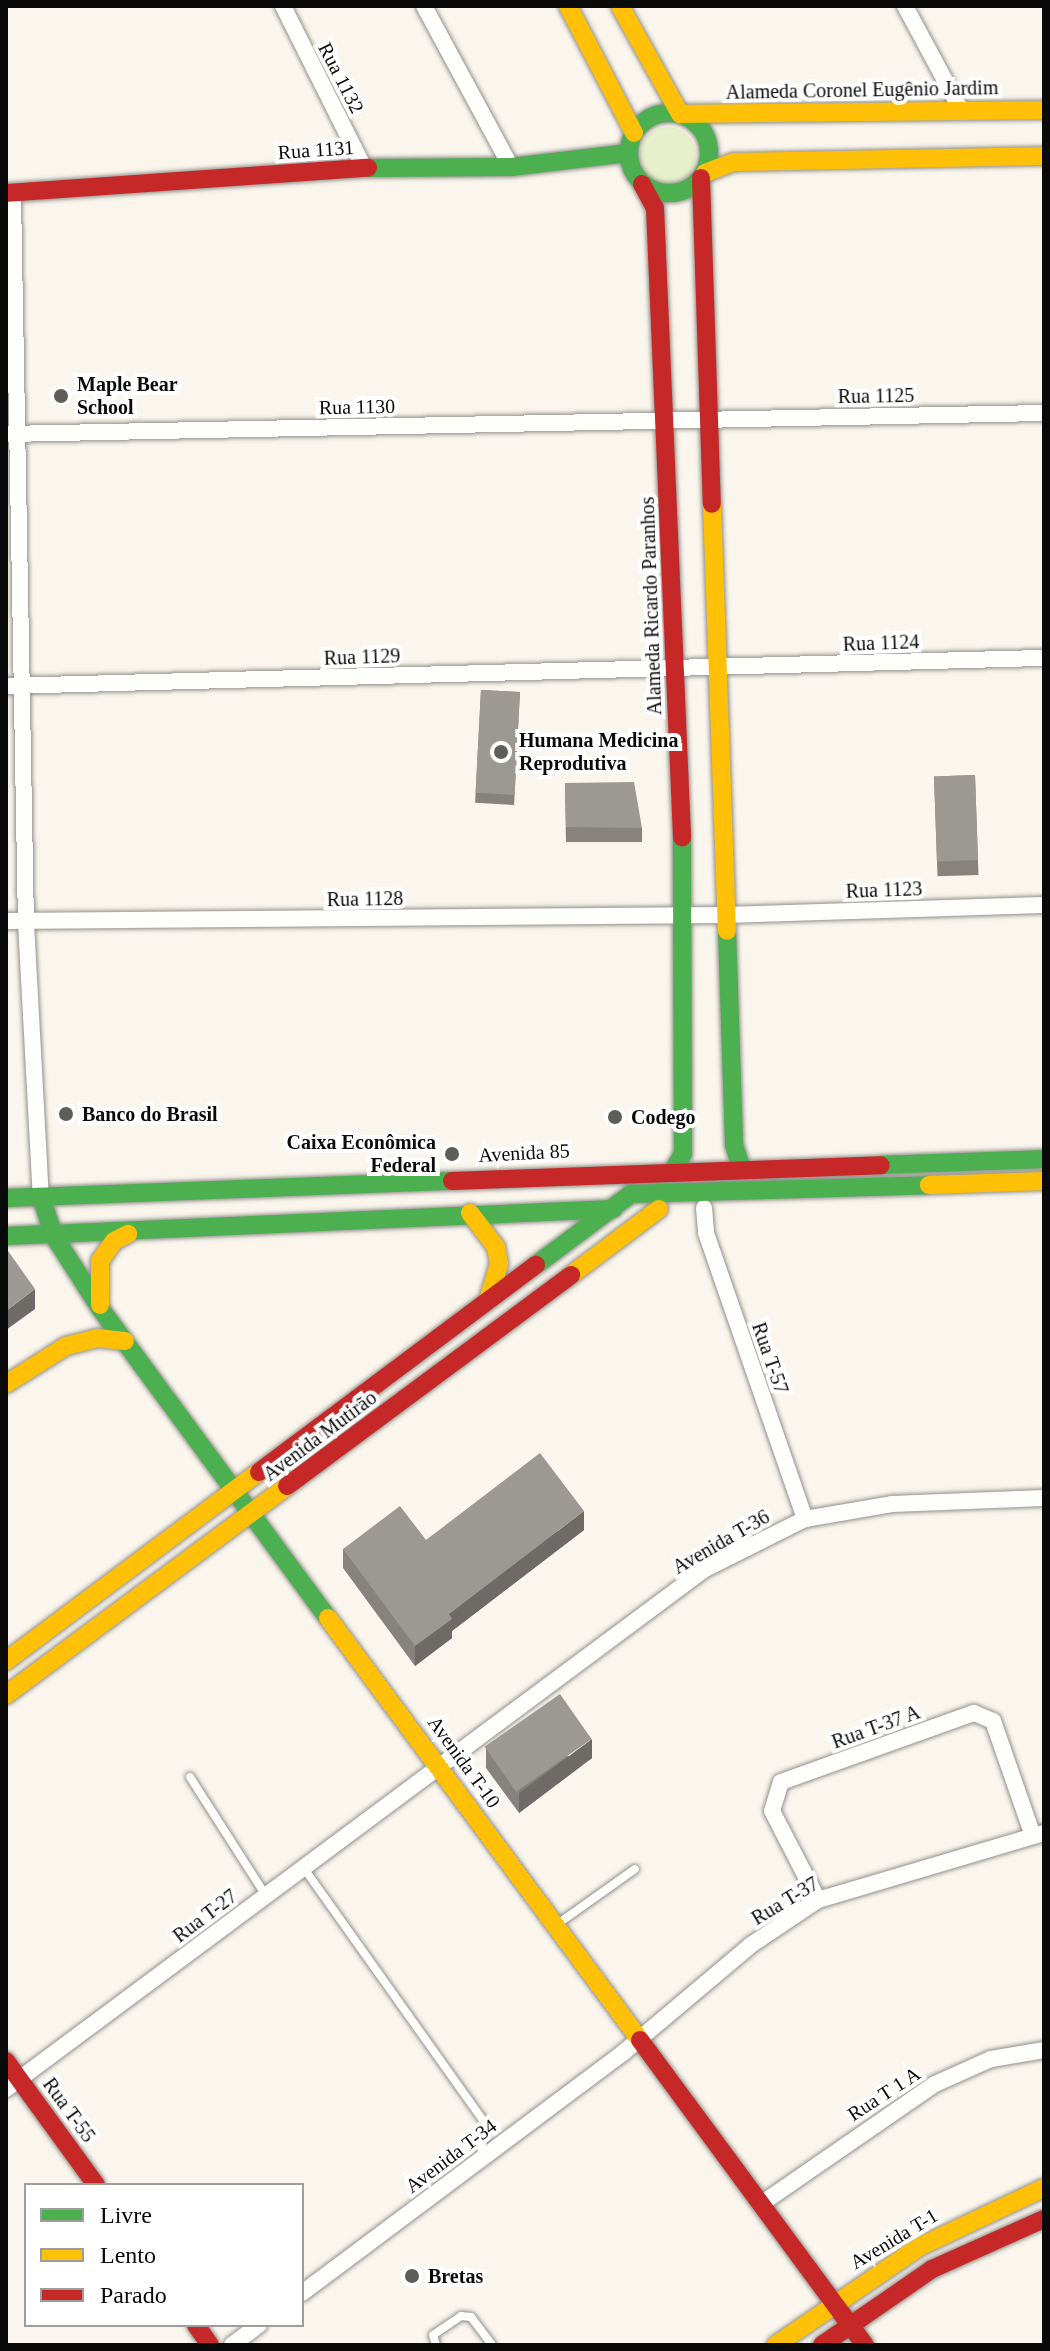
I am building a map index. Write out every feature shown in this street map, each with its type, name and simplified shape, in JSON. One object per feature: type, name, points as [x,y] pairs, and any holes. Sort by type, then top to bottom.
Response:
[{"type":"main road","points":[[568,6],[634,133]]},
{"type":"main road","points":[[620,6],[680,114],[707,138],[703,176],[725,915],[734,1145],[742,1169]]},
{"type":"main road","name":"Alameda Coronel Eugênio Jardim","points":[[680,114],[1044,110]]},
{"type":"main road","points":[[680,114],[662,113],[634,133],[629,153],[642,184],[653,191],[680,193],[703,176],[734,162],[1044,156]]},
{"type":"main road","name":"Rua 1131","points":[[9,194],[364,168],[511,167],[629,153]]},
{"type":"main road","name":"Alameda Ricardo Paranhos","points":[[642,184],[655,208],[685,915],[683,1154],[673,1171]]},
{"type":"main road","name":"Avenida 85","points":[[6,1198],[1044,1159]]},
{"type":"main road","points":[[609,1209],[631,1194],[1044,1181]]},
{"type":"main road","name":"Avenida T-10","points":[[41,1197],[54,1236],[100,1308],[254,1514],[434,1770],[555,1926],[865,2345]]},
{"type":"main road","points":[[6,1236],[128,1234],[470,1213],[1044,1198]]},
{"type":"main road","name":"Avenida Mutirão","points":[[6,1661],[609,1209]]},
{"type":"main road","name":"Avenida Mutirão","points":[[6,1695],[254,1514],[659,1209]]},
{"type":"main road","points":[[470,1213],[496,1247],[499,1264],[488,1300]]},
{"type":"main road","points":[[100,1308],[100,1261],[114,1241],[128,1234]]},
{"type":"main road","points":[[6,1384],[66,1346],[97,1338],[125,1341]]},
{"type":"main road","name":"Rua T-55","points":[[6,2061],[13,2084],[94,2183]]},
{"type":"main road","name":"Avenida T-1","points":[[776,2345],[919,2247],[1044,2188]]},
{"type":"main road","points":[[822,2345],[932,2269],[1044,2219]]},
{"type":"main road","points":[[197,2327],[210,2345]]},
{"type":"street","name":"Rua 1132","points":[[283,6],[364,168]]},
{"type":"street","points":[[424,6],[511,167]]},
{"type":"street","points":[[905,6],[962,112]]},
{"type":"street","points":[[9,194],[14,686],[41,1197]]},
{"type":"street","name":"Rua 1125","points":[[709,419],[1044,413]]},
{"type":"street","name":"Rua 1130","points":[[11,434],[709,419]]},
{"type":"street","name":"Rua 1124","points":[[719,668],[1044,658]]},
{"type":"street","name":"Rua 1129","points":[[14,686],[719,668]]},
{"type":"street","name":"Rua 1123","points":[[725,915],[1044,905]]},
{"type":"street","name":"Rua 1128","points":[[6,921],[725,915]]},
{"type":"street","name":"Rua T-57","points":[[704,1208],[706,1233],[805,1519]]},
{"type":"street","name":"Avenida T-36","points":[[434,1770],[705,1569],[805,1519],[892,1504],[1044,1498]]},
{"type":"street","name":"Rua T-37 A","points":[[818,1900],[772,1811],[781,1782],[974,1713],[993,1721],[1038,1833]]},
{"type":"street","name":"Rua T-27","points":[[13,2084],[434,1770]]},
{"type":"street","name":"Rua T-37","points":[[624,2052],[751,1945],[818,1900],[1038,1833]]},
{"type":"street","name":"Rua T 1 A","points":[[761,2204],[935,2084],[991,2059],[1044,2050]]},
{"type":"street","name":"Avenida T-34","points":[[304,2292],[624,2052]]},
{"type":"street","points":[[232,2345],[256,2327]]},
{"type":"lane","points":[[190,1777],[266,1896]]},
{"type":"lane","points":[[303,1867],[485,2123],[481,2159]]},
{"type":"lane","points":[[555,1926],[635,1869]]},
{"type":"lane","points":[[436,2345],[433,2335],[461,2316],[471,2317],[492,2345]]},
{"type":"green space","points":[[668,127],[688,135],[696,155],[688,175],[668,183],[648,175],[640,155],[648,135]]},
{"type":"building","name":"Humana Medicina Reprodutiva","points":[[481,690],[520,692],[515,795],[476,793]]},
{"type":"building","points":[[975,775],[978,860],[937,861],[934,776]]},
{"type":"building","points":[[634,782],[642,828],[566,827],[565,783]]},
{"type":"building","points":[[6,1248],[35,1289],[6,1311]]},
{"type":"building","points":[[540,1453],[584,1511],[449,1614],[452,1619],[415,1646],[343,1549],[400,1506],[426,1540]]},
{"type":"building","points":[[560,1694],[592,1739],[516,1792],[485,1747]]},
{"type":"traffic: fast","points":[[661,113],[677,113],[691,120],[702,131],[709,145],[709,153],[706,168],[691,186],[677,193],[661,193],[647,186],[636,175],[629,161],[629,145],[636,131],[647,120],[661,113]]},
{"type":"traffic: fast","points":[[368,168],[511,167],[629,153]]},
{"type":"traffic: fast","points":[[673,1171],[683,1154],[682,837]]},
{"type":"traffic: fast","points":[[727,931],[734,1145],[742,1169]]},
{"type":"traffic: fast","points":[[881,1165],[1044,1159]]},
{"type":"traffic: fast","points":[[6,1198],[452,1181]]},
{"type":"traffic: fast","points":[[536,1265],[631,1194],[929,1185]]},
{"type":"traffic: fast","points":[[41,1197],[54,1236],[100,1308],[328,1618]]},
{"type":"traffic: fast","points":[[6,1236],[613,1209]]},
{"type":"traffic: slow","points":[[568,6],[634,133]]},
{"type":"traffic: slow","points":[[620,6],[680,114]]},
{"type":"traffic: slow","points":[[681,114],[1044,110]]},
{"type":"traffic: slow","points":[[705,173],[734,162],[1044,156]]},
{"type":"traffic: slow","points":[[712,504],[727,931]]},
{"type":"traffic: slow","points":[[929,1185],[1044,1181]]},
{"type":"traffic: slow","points":[[571,1275],[659,1209]]},
{"type":"traffic: slow","points":[[470,1213],[496,1247],[499,1264],[488,1300]]},
{"type":"traffic: slow","points":[[100,1305],[100,1261],[114,1241],[128,1234]]},
{"type":"traffic: slow","points":[[6,1384],[66,1346],[97,1338],[125,1341]]},
{"type":"traffic: slow","points":[[6,1661],[259,1472]]},
{"type":"traffic: slow","points":[[6,1695],[287,1486]]},
{"type":"traffic: slow","points":[[328,1618],[640,2040]]},
{"type":"traffic: slow","points":[[776,2345],[919,2247],[1044,2188]]},
{"type":"traffic: jam","points":[[6,193],[368,168]]},
{"type":"traffic: jam","points":[[701,178],[712,504]]},
{"type":"traffic: jam","points":[[642,184],[655,208],[682,837]]},
{"type":"traffic: jam","points":[[452,1181],[881,1165]]},
{"type":"traffic: jam","points":[[259,1472],[536,1265]]},
{"type":"traffic: jam","points":[[287,1486],[571,1275]]},
{"type":"traffic: jam","points":[[640,2040],[865,2345]]},
{"type":"traffic: jam","points":[[6,2061],[95,2183]]},
{"type":"traffic: jam","points":[[822,2345],[932,2269],[1044,2219]]},
{"type":"traffic: jam","points":[[197,2327],[210,2345]]},
{"type":"place","name":"Maple Bear School","points":[[61,396]]},
{"type":"place","name":"Humana Medicina Reprodutiva","points":[[501,752]]},
{"type":"place","name":"Banco do Brasil","points":[[66,1114]]},
{"type":"place","name":"Codego","points":[[615,1117]]},
{"type":"place","name":"Caixa Econômica Federal","points":[[452,1154]]},
{"type":"place","name":"Bretas","points":[[412,2276]]}]
